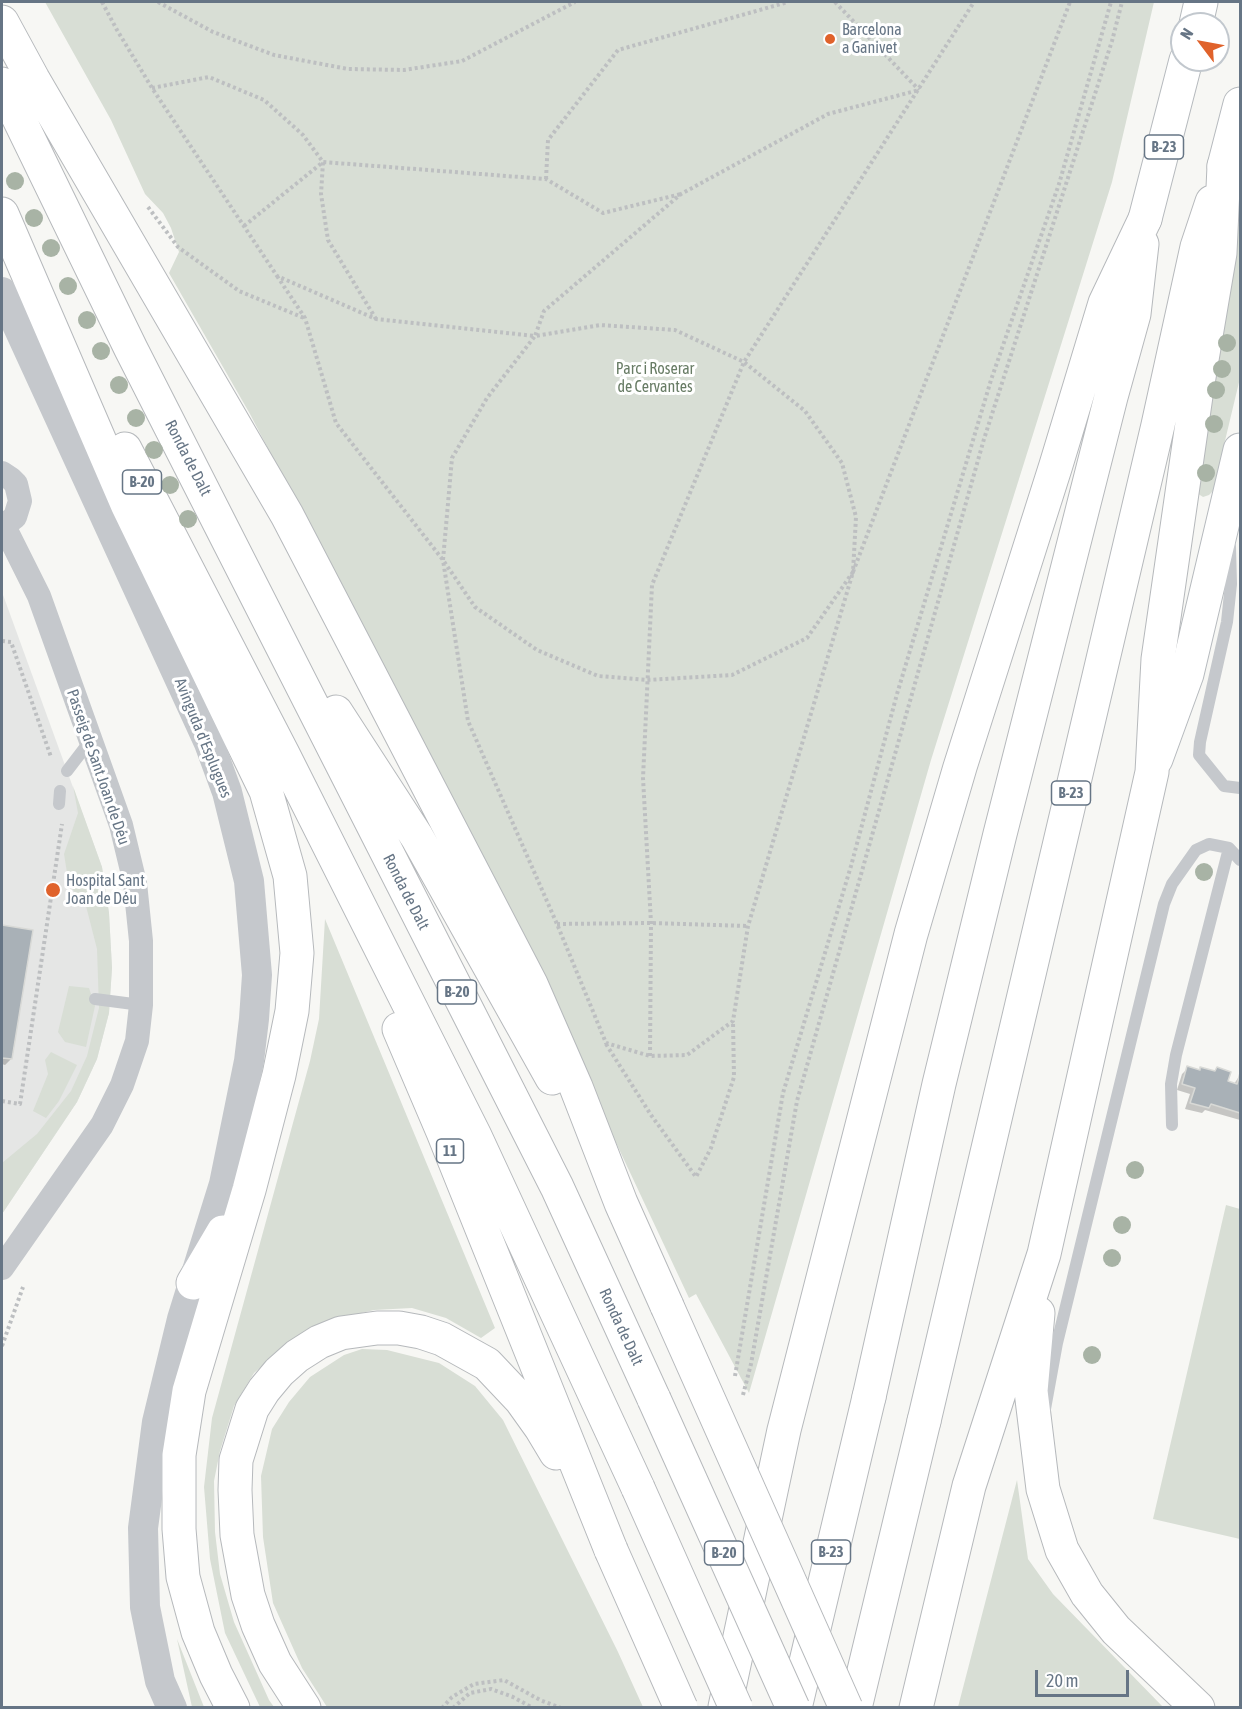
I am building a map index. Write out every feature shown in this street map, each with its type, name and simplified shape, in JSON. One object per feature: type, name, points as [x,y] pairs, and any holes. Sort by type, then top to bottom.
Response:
[{"type":"main road","points":[[2,22],[33,80],[303,546],[531,984],[576,1087],[621,1203],[846,1707]]},
{"type":"main road","name":"B-23","points":[[794,1707],[869,1397],[939,1084],[1111,397],[1134,314],[1145,219],[1183,72]]},
{"type":"main road","name":"Ronda de Dalt","points":[[2,84],[131,349],[557,1187],[794,1707]]},
{"type":"main road","name":"B-23","points":[[855,1707],[1158,425],[1197,247],[1224,166],[1240,104]]},
{"type":"main road","points":[[1152,772],[1158,659],[1197,389],[1220,253],[1224,166]]},
{"type":"main road","points":[[2,212],[127,504],[266,791],[290,876],[297,953],[292,1011],[279,1076],[249,1190],[189,1391],[179,1455],[179,1529],[183,1577],[198,1632],[216,1675],[233,1707]]},
{"type":"main road","name":"B-20","points":[[2,212],[283,754],[475,1136],[638,1488],[736,1707]]},
{"type":"main road","points":[[725,1707],[784,1430],[911,934],[960,767],[1105,303],[1145,219]]},
{"type":"main road","points":[[916,1707],[969,1486],[1044,1254],[1152,772],[1186,674],[1240,450]]},
{"type":"main road","points":[[255,589],[417,837],[621,1203]]},
{"type":"main road","name":"11","points":[[283,754],[443,1132],[611,1550]]},
{"type":"main road","points":[[193,1283],[249,1190]]},
{"type":"main road","points":[[1044,1254],[1031,1391],[1038,1458],[1048,1512],[1062,1550],[1087,1594],[1116,1630],[1198,1707]]},
{"type":"main road","points":[[304,1707],[275,1663],[258,1625],[249,1595],[237,1535],[236,1460],[252,1409],[279,1372],[297,1356],[319,1342],[341,1333],[377,1328],[399,1328],[422,1332],[442,1339],[487,1364],[521,1400],[541,1428],[611,1550],[681,1707]]},
{"type":"main road","points":[[711,1707],[760,1547]]},
{"type":"street","name":"Avinguda d'Esplugues","points":[[2,292],[209,743],[227,792],[249,881],[257,975],[249,1061],[224,1184],[182,1319],[157,1422],[143,1528],[145,1607],[160,1681],[172,1707]]},
{"type":"street","points":[[2,473],[16,484],[20,501],[16,515],[3,526]]},
{"type":"street","name":"Passeig de Sant Joan de Déu","points":[[2,1268],[102,1125],[122,1085],[137,1041],[141,1005],[141,941],[135,883],[121,825],[39,596],[3,526]]},
{"type":"lane","points":[[1229,498],[1231,584],[1227,622],[1199,755],[1224,786],[1240,788]]},
{"type":"lane","points":[[68,771],[90,741]]},
{"type":"lane","points":[[60,790],[61,809]]},
{"type":"lane","points":[[1038,1458],[1058,1343],[1164,904],[1172,884],[1196,850],[1209,844],[1229,848],[1240,860]]},
{"type":"lane","points":[[1172,1125],[1171,1084],[1176,1055],[1229,848]]},
{"type":"lane","points":[[95,999],[141,1005]]},
{"type":"path","points":[[102,2],[152,88],[244,226],[277,276],[305,318],[336,423],[443,560],[475,607],[537,650],[598,676],[647,680],[732,675],[807,638],[853,572],[856,517],[842,463],[805,411],[744,362],[675,330],[600,325],[536,336],[376,319],[277,276]]},
{"type":"path","points":[[158,2],[213,32],[274,55],[348,69],[404,70],[462,61],[575,2]]},
{"type":"path","points":[[546,180],[549,140],[618,50],[788,2]]},
{"type":"path","points":[[835,2],[919,90]]},
{"type":"path","points":[[650,1056],[651,923],[643,778],[652,585],[744,362],[974,2]]},
{"type":"path","points":[[919,90],[828,114],[681,194],[544,311],[536,336],[487,398],[452,458],[443,560],[468,721],[557,924],[606,1043],[651,1115],[696,1177],[711,1148],[734,1077],[733,1021],[748,926],[853,572],[1070,2]]},
{"type":"path","points":[[734,1380],[783,1093],[851,866],[897,694],[946,529],[991,380],[1059,183],[1111,2]]},
{"type":"path","points":[[751,1364],[797,1101],[984,439],[1122,2]]},
{"type":"path","points":[[152,88],[209,77],[264,100],[303,135],[323,162],[321,194],[328,240],[376,319]]},
{"type":"path","points":[[244,226],[323,162],[546,180],[603,213],[681,194]]},
{"type":"path","points":[[145,203],[178,247],[239,291],[305,318]]},
{"type":"path","points":[[2,641],[11,642],[36,711]]},
{"type":"path","points":[[2,1101],[20,1104],[61,809]]},
{"type":"path","points":[[557,924],[651,923],[748,926]]},
{"type":"path","points":[[606,1043],[650,1056],[687,1055],[733,1021]]},
{"type":"path","points":[[2,1346],[24,1284]]},
{"type":"path","points":[[442,1707],[452,1697],[474,1684],[504,1680],[540,1700],[561,1707]]},
{"type":"path","points":[[453,1707],[470,1693],[491,1689],[533,1707]]},
{"type":"shaded area","name":"Hospital Sant Joan de Déu","points":[[2,592],[102,867],[109,913],[112,968],[109,1013],[97,1059],[77,1102],[2,1214]]},
{"type":"green space","name":"Parc i Roserar de Cervantes","points":[[45,2],[1154,2],[1112,182],[931,760],[749,1393],[696,1294],[689,1298],[556,1015],[330,568],[250,414],[169,273],[179,252],[171,228],[163,213],[145,194],[111,120]]},
{"type":"green space","points":[[1240,215],[1240,378],[1213,491],[1203,497],[1197,493],[1226,288]]},
{"type":"green space","points":[[73,786],[102,867],[109,913],[112,968],[109,1013],[97,1059],[77,1102],[2,1214],[2,1163],[37,1134],[71,1091],[87,1056],[99,1008],[97,949],[86,906],[69,885],[64,854],[78,813]]},
{"type":"green space","points":[[325,919],[495,1328],[481,1338],[446,1318],[412,1308],[374,1310],[329,1321],[291,1341],[254,1373],[234,1406],[220,1451],[214,1481],[215,1532],[220,1574],[234,1622],[274,1707],[260,1707],[225,1633],[210,1559],[204,1487],[212,1418],[310,1061],[319,1019]]},
{"type":"green space","points":[[69,986],[89,988],[95,1006],[86,1047],[65,1042],[58,1032]]},
{"type":"green space","points":[[51,1052],[77,1065],[59,1101],[46,1118],[33,1111],[48,1074],[45,1060]]},
{"type":"green space","points":[[1226,1205],[1240,1209],[1240,1539],[1153,1519]]},
{"type":"green space","points":[[362,1349],[387,1350],[439,1363],[475,1386],[503,1420],[643,1707],[327,1707],[302,1668],[273,1603],[263,1537],[261,1476],[272,1429],[289,1402],[310,1377],[344,1355]]},
{"type":"green space","points":[[1017,1480],[1028,1559],[1053,1594],[1163,1707],[958,1707]]},
{"type":"green space","points":[[177,1639],[204,1707],[192,1707]]},
{"type":"building","points":[[2,925],[33,930],[12,1059],[2,1058]]},
{"type":"building","points":[[1187,1066],[1215,1071],[1217,1067],[1231,1072],[1228,1081],[1237,1084],[1240,1073],[1240,1113],[1211,1104],[1209,1108],[1190,1103],[1195,1088],[1182,1084]]},
{"type":"place","name":"Barcelona a Ganivet","points":[[830,39]]},
{"type":"place","name":"Hospital Sant Joan de Déu","points":[[53,890]]}]
